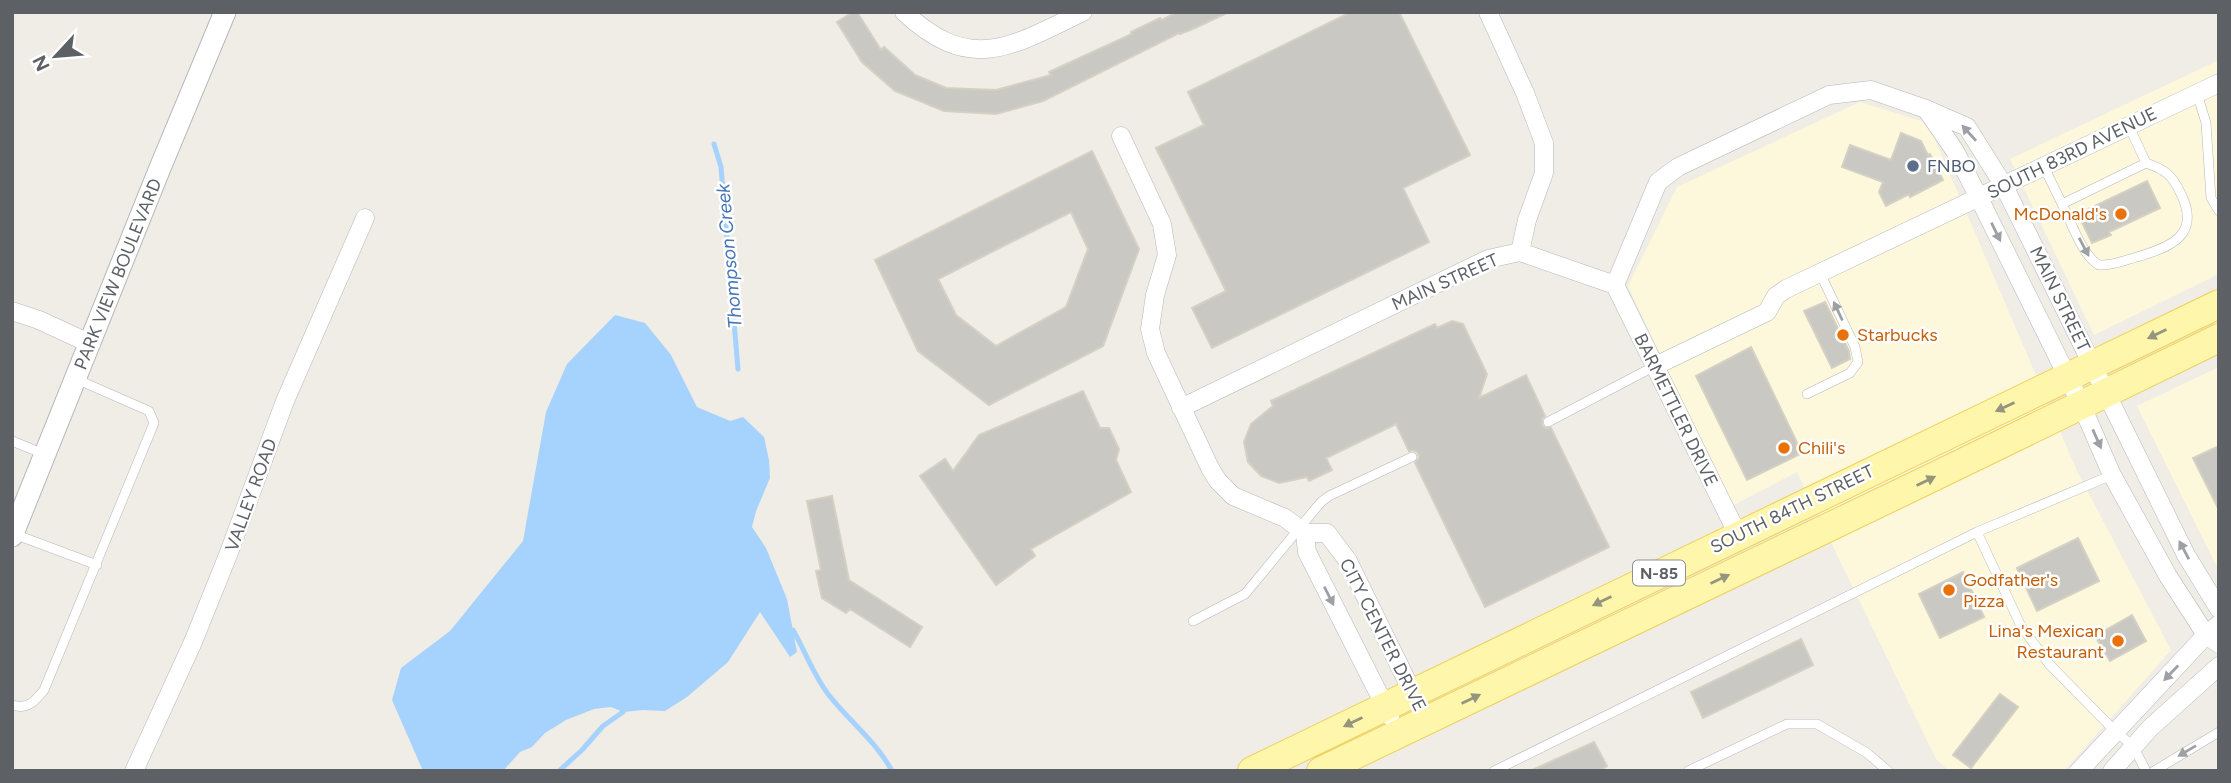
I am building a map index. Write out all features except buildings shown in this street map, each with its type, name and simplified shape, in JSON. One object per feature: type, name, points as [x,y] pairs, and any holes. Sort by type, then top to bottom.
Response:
[{"type":"main road","name":"SOUTH 84TH STREET","points":[[1252,771],[2219,304]]},
{"type":"main road","name":"SOUTH 84TH STREET","points":[[1321,771],[2219,338]]},
{"type":"street","name":"PARK VIEW BOULEVARD","points":[[13,535],[225,12]]},
{"type":"street","points":[[904,12],[922,29],[953,46],[987,51],[1016,45],[1083,12]]},
{"type":"street","points":[[1488,12],[1525,93],[1544,144],[1544,173],[1527,220],[1520,252]]},
{"type":"street","name":"SOUTH 83RD AVENUE","points":[[1655,366],[1767,312],[1780,292],[2219,83]]},
{"type":"street","name":"MAIN STREET","points":[[1181,408],[1488,259],[1520,252],[1615,285],[1658,182],[1678,167],[1829,95],[1871,90],[1926,108],[1967,127],[2004,186],[2093,365],[2093,399]]},
{"type":"street","name":"MAIN STREET","points":[[1926,108],[1955,150],[2067,378],[2093,399]]},
{"type":"street","name":"CITY CENTER DRIVE","points":[[1121,136],[1162,224],[1167,255],[1155,295],[1150,329],[1156,354],[1210,468],[1233,496],[1285,518],[1303,530],[1327,533],[1348,561],[1426,720]]},
{"type":"street","name":"VALLEY ROAD","points":[[134,771],[193,642],[285,401],[365,218]]},
{"type":"street","name":"BARMETTLER DRIVE","points":[[1615,285],[1738,535]]},
{"type":"street","points":[[12,311],[39,320],[91,344]]},
{"type":"street","points":[[2079,771],[2115,731],[2215,634],[2168,576],[2112,475],[2093,399]]},
{"type":"street","points":[[2093,399],[2219,609]]},
{"type":"street","name":"CITY CENTER DRIVE","points":[[1303,530],[1307,552],[1399,733]]},
{"type":"street","points":[[2112,771],[2133,746],[2219,666]]},
{"type":"lane","points":[[2197,93],[2206,122],[2211,198],[2219,211]]},
{"type":"lane","points":[[2045,167],[2085,252],[2093,262],[2099,265],[2147,254],[2167,246],[2183,234],[2187,226],[2188,210],[2171,175],[2146,163],[2129,126]]},
{"type":"lane","points":[[2062,204],[2146,163]]},
{"type":"lane","points":[[1807,394],[1850,373],[1857,366],[1858,358],[1820,273]]},
{"type":"lane","points":[[1548,422],[1655,366]]},
{"type":"lane","points":[[12,705],[20,707],[32,704],[44,690],[154,423],[149,411],[76,379]]},
{"type":"lane","points":[[12,441],[45,455]]},
{"type":"lane","points":[[1192,621],[1245,594],[1303,530],[1329,496],[1412,457]]},
{"type":"lane","points":[[1494,771],[1977,532],[2112,475]]},
{"type":"lane","points":[[1977,532],[2021,626],[2049,663],[2133,746],[2146,771]]},
{"type":"lane","points":[[13,535],[97,565]]},
{"type":"lane","points":[[1688,771],[1787,724],[1818,724],[1867,753],[1888,771]]},
{"type":"lane","points":[[2154,771],[2219,732]]},
{"type":"shaded area","points":[[2219,60],[2219,274],[2094,335],[2010,159]]},
{"type":"shaded area","points":[[1860,102],[1928,123],[2077,471],[2171,650],[2064,771],[1949,771],[1936,759],[1797,472],[1732,506],[1628,286],[1677,187]]},
{"type":"shaded area","points":[[2219,367],[2219,571],[2137,406]]},
{"type":"water","points":[[615,315],[645,323],[671,355],[697,407],[730,421],[743,417],[764,437],[770,478],[752,527],[766,548],[787,599],[797,652],[790,657],[760,612],[728,662],[687,697],[665,711],[623,712],[611,707],[594,709],[566,720],[545,733],[532,747],[520,752],[503,771],[423,771],[392,700],[401,668],[450,631],[523,541],[546,412],[567,364]]},
{"type":"waterway","name":"Thompson Creek","points":[[714,144],[721,167],[738,369]]},
{"type":"waterway","points":[[793,630],[828,694],[878,750],[892,771]]},
{"type":"waterway","points":[[559,771],[603,726],[623,712]]},
{"type":"place","name":"FNBO","points":[[1913,166]]},
{"type":"place","name":"McDonald's","points":[[2121,214]]},
{"type":"place","name":"Starbucks","points":[[1843,335]]},
{"type":"place","name":"Chili's","points":[[1784,448]]},
{"type":"place","name":"Godfather's Pizza","points":[[1949,590]]},
{"type":"place","name":"Lina's Mexican Restaurant","points":[[2118,641]]}]
